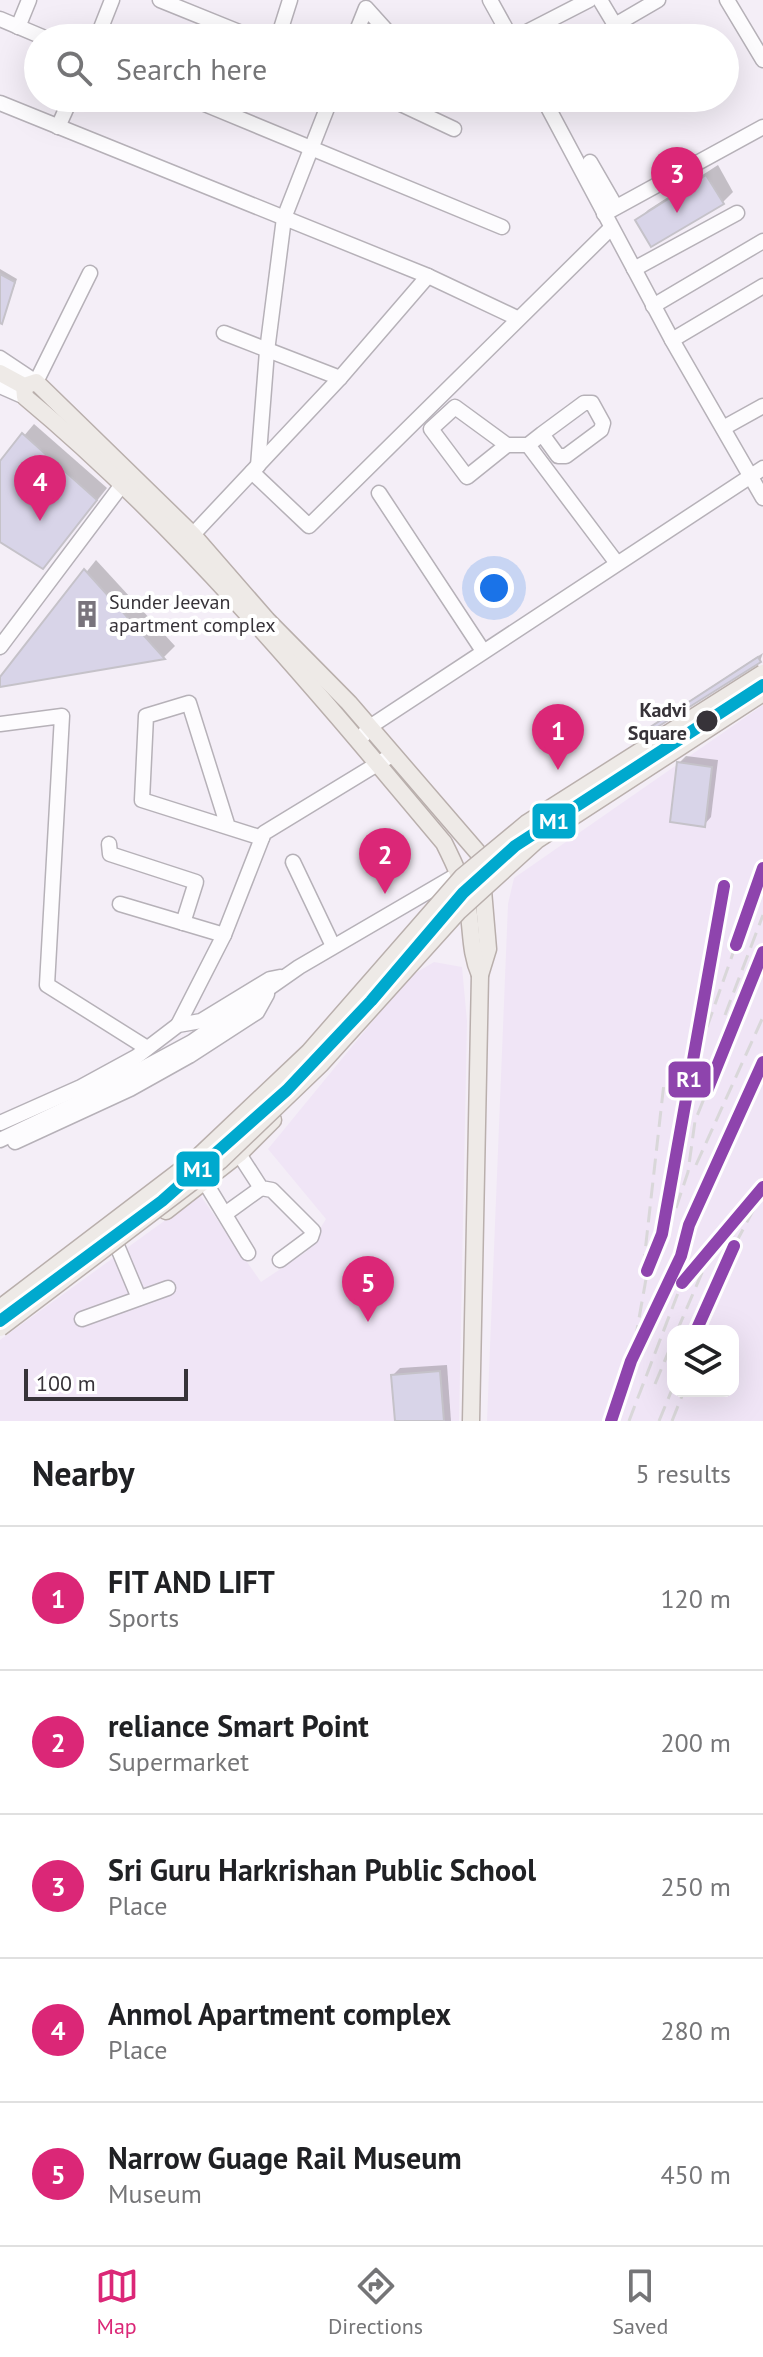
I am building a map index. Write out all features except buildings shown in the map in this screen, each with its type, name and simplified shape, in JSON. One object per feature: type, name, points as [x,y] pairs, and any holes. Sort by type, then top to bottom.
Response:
[{"type":"main road","points":[[0,373],[26,387],[188,541],[368,728],[480,855],[486,892],[488,949],[480,975],[471,1421]]},
{"type":"main road","points":[[26,387],[59,425],[121,486],[188,541],[444,843],[460,873],[468,909],[471,954],[480,975]]},
{"type":"main road","points":[[0,1305],[194,1155],[305,1048],[460,873],[525,817],[763,666]]},
{"type":"main road","points":[[0,1305],[198,1157],[309,1052],[462,877],[505,841],[527,823],[763,673]]},
{"type":"main road","points":[[0,1328],[220,1161],[321,1064],[459,911],[537,840],[763,693]]},
{"type":"main road","points":[[0,1335],[121,1254],[242,1159],[468,909],[541,844],[763,700]]},
{"type":"street","points":[[18,27],[29,0]]},
{"type":"street","points":[[103,24],[112,0]]},
{"type":"street","points":[[160,0],[219,24]]},
{"type":"street","points":[[282,24],[290,0]]},
{"type":"street","points":[[490,0],[505,24]]},
{"type":"street","points":[[541,24],[589,0]]},
{"type":"street","points":[[600,0],[614,24]]},
{"type":"street","points":[[617,24],[658,0]]},
{"type":"street","points":[[727,0],[763,60]]},
{"type":"street","points":[[358,24],[363,4]]},
{"type":"street","points":[[363,4],[381,24]]},
{"type":"street","points":[[0,19],[24,29]]},
{"type":"street","points":[[0,103],[428,276],[517,318]]},
{"type":"street","points":[[58,127],[65,112]]},
{"type":"street","points":[[224,112],[502,227]]},
{"type":"street","points":[[325,112],[284,218],[255,469],[309,526],[517,318],[610,216],[763,127]]},
{"type":"street","points":[[418,112],[454,129]]},
{"type":"street","points":[[551,112],[610,216]]},
{"type":"street","points":[[590,162],[610,216],[653,306],[763,498]]},
{"type":"street","points":[[634,269],[737,213]]},
{"type":"street","points":[[653,306],[763,241]]},
{"type":"street","points":[[26,387],[90,273]]},
{"type":"street","points":[[188,541],[340,378],[428,276]]},
{"type":"street","points":[[672,340],[763,286]]},
{"type":"street","points":[[224,333],[340,378]]},
{"type":"street","points":[[0,358],[26,387]]},
{"type":"street","points":[[0,386],[26,387]]},
{"type":"street","points":[[725,427],[763,406]]},
{"type":"street","points":[[507,445],[467,477],[431,429],[455,407],[507,445],[528,445],[542,434]]},
{"type":"street","points":[[528,445],[616,562]]},
{"type":"street","points":[[358,743],[368,728],[763,468]]},
{"type":"street","points":[[0,647],[121,486]]},
{"type":"street","points":[[379,493],[483,651]]},
{"type":"street","points":[[228,827],[189,703],[146,716],[142,800],[262,838]]},
{"type":"street","points":[[0,724],[62,716],[47,985],[147,1048]]},
{"type":"street","points":[[0,1123],[81,1087],[147,1048],[178,1025],[224,935],[264,833],[392,755]]},
{"type":"street","points":[[109,844],[110,854],[196,882],[183,923]]},
{"type":"street","points":[[293,862],[333,946]]},
{"type":"street","points":[[0,1140],[88,1098],[238,1013],[333,946],[460,873]]},
{"type":"street","points":[[120,904],[224,935]]},
{"type":"street","points":[[178,1025],[201,1021],[270,979],[289,975]]},
{"type":"street","points":[[0,1148],[67,1120],[189,1056],[257,1012],[268,991]]},
{"type":"street","points":[[242,1159],[261,1188]]},
{"type":"street","points":[[208,1186],[248,1253]]},
{"type":"street","points":[[225,1214],[261,1188],[272,1190],[313,1231],[311,1237],[280,1260]]},
{"type":"street","points":[[121,1254],[139,1298]]},
{"type":"street","points":[[82,1319],[168,1288]]},
{"type":"shaded area","points":[[763,705],[763,1421],[487,1421],[508,904],[514,878]]},
{"type":"shaded area","points":[[434,962],[462,967],[467,1021],[459,1421],[0,1421],[0,1340],[200,1195],[261,1282],[306,1252],[326,1219],[268,1149],[409,977]]},
{"type":"railway","points":[[707,1027],[763,868]]},
{"type":"railway","points":[[647,1271],[662,1234],[724,886]]},
{"type":"railway","points":[[725,1015],[763,915]]},
{"type":"railway","points":[[676,1208],[688,1172],[695,1121],[763,952]]},
{"type":"railway","points":[[696,1165],[763,1017]]},
{"type":"railway","points":[[611,1421],[631,1361],[681,1256],[689,1225],[763,1062]]},
{"type":"railway","points":[[643,1270],[664,1083]]},
{"type":"railway","points":[[629,1421],[683,1280],[763,1187]]},
{"type":"railway","points":[[699,1325],[723,1267],[756,1205]]},
{"type":"railway","points":[[680,1325],[707,1261]]},
{"type":"railway","points":[[635,1341],[649,1262]]},
{"type":"railway","points":[[655,1384],[667,1355]]},
{"type":"railway","points":[[659,1421],[669,1397]]},
{"type":"railway","points":[[672,1421],[682,1397]]},
{"type":"transit line","name":"M1","points":[[0,1321],[162,1201],[287,1090],[371,1001],[463,893],[515,846],[763,685]]},
{"type":"transit line","name":"R1","points":[[736,945],[763,868]]},
{"type":"transit line","name":"R1","points":[[647,1271],[662,1234],[724,886]]},
{"type":"transit line","name":"R1","points":[[707,1091],[763,952]]},
{"type":"transit line","name":"R1","points":[[611,1421],[631,1361],[681,1256],[689,1225],[763,1062]]},
{"type":"transit line","name":"R1","points":[[682,1283],[763,1187]]},
{"type":"transit line","name":"R1","points":[[699,1325],[734,1246]]},
{"type":"place","name":"Sri Guru Harkrishan Public School","points":[[677,213]]},
{"type":"place","name":"Anmol Apartment complex","points":[[40,521]]},
{"type":"place","name":"Sunder Jeevan apartment complex","points":[[87,614]]},
{"type":"place","name":"Kadvi Square","points":[[707,721]]},
{"type":"place","name":"FIT AND LIFT","points":[[558,770]]},
{"type":"place","name":"reliance Smart Point","points":[[385,894]]},
{"type":"place","name":"Narrow Guage Rail Museum","points":[[368,1322]]}]
